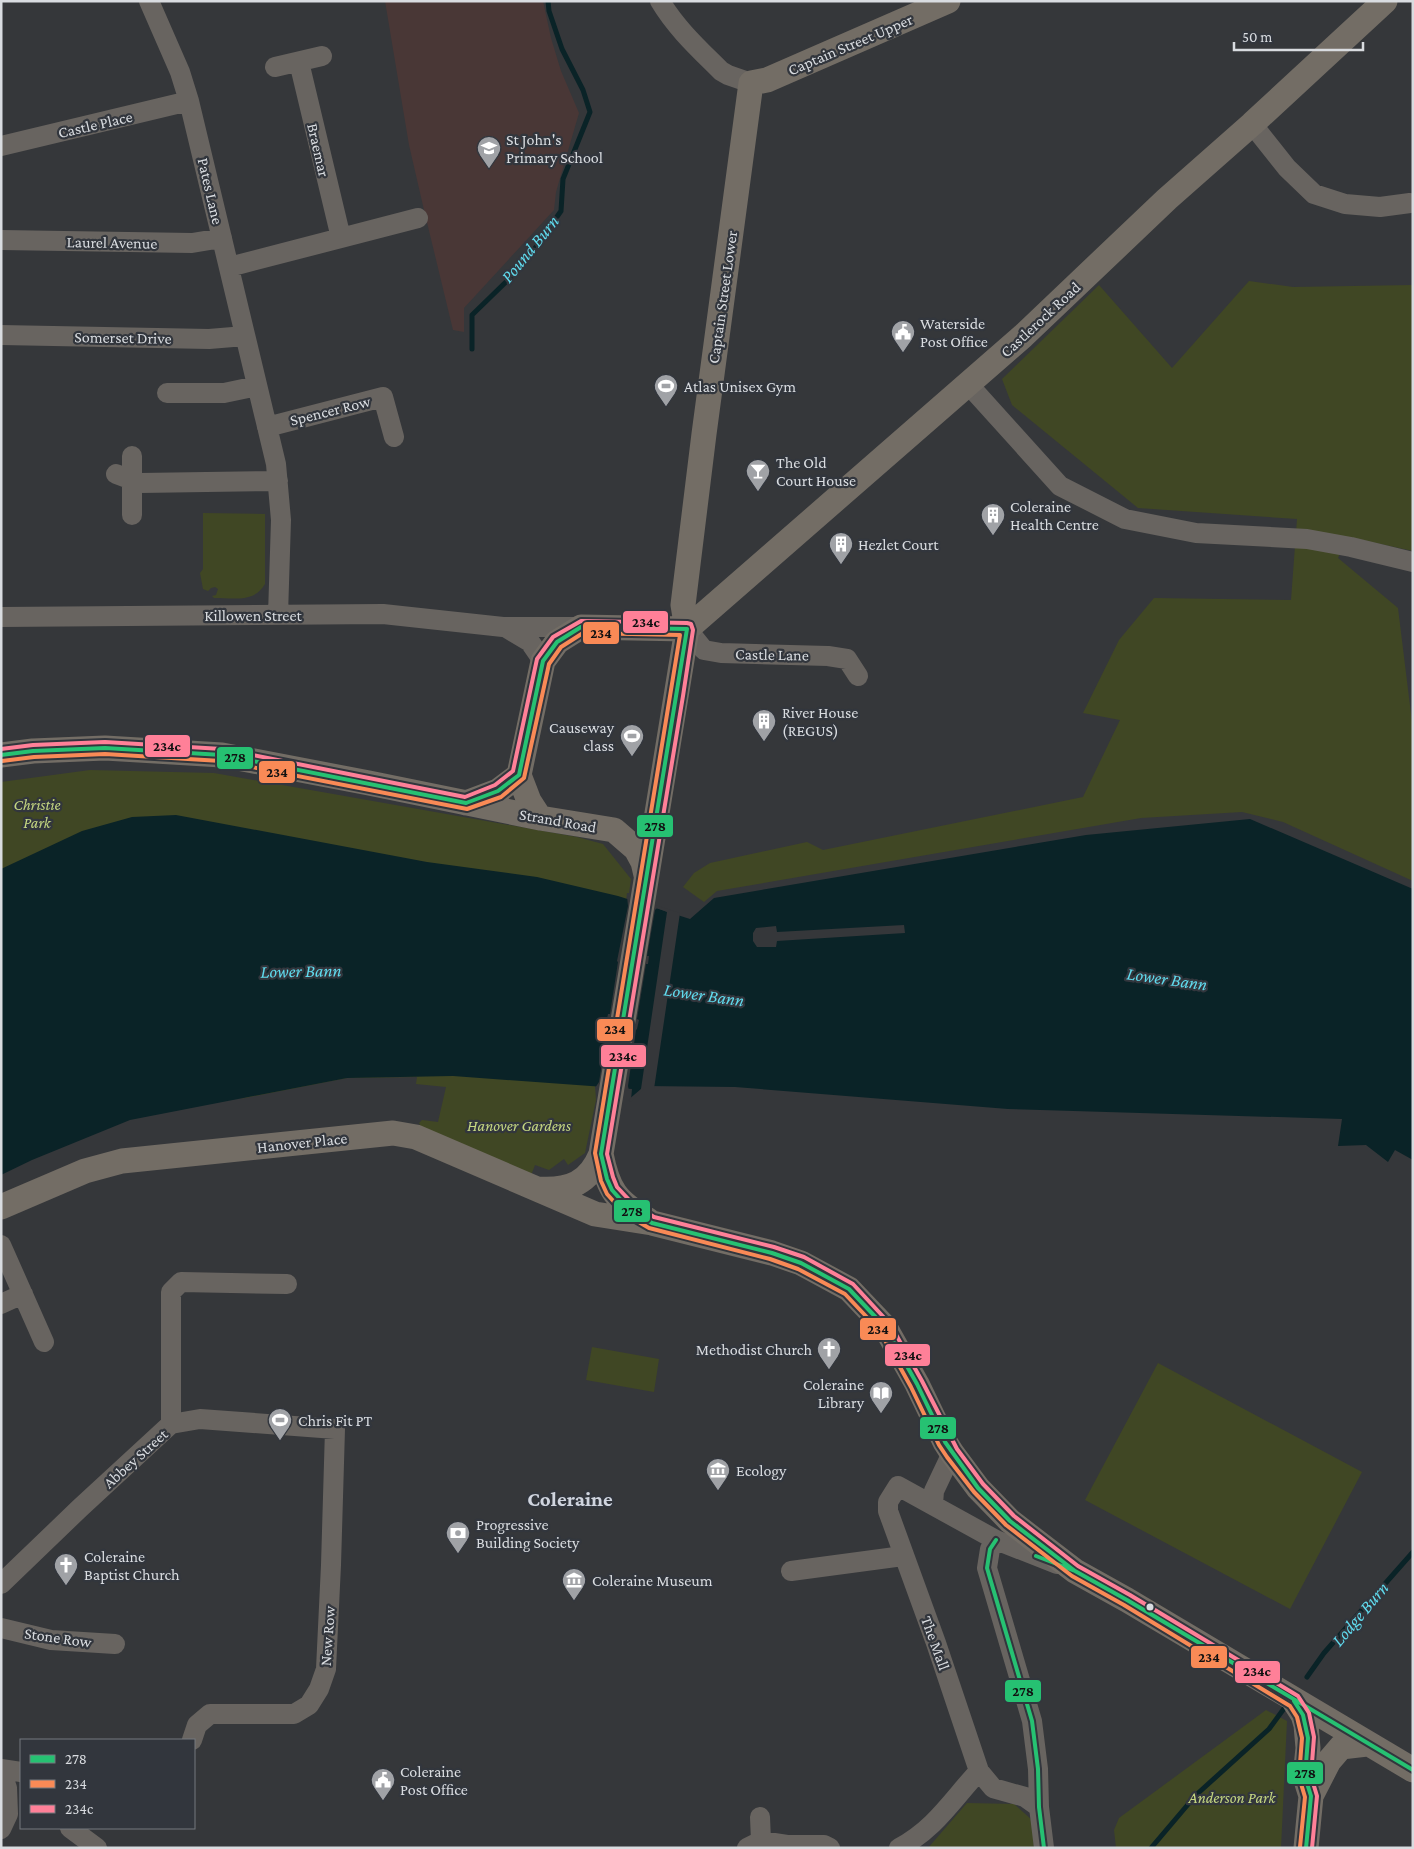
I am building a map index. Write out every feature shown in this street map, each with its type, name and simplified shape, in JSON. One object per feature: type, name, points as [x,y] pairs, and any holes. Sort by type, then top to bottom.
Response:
[{"type":"main road","name":"Captain Street Upper","points":[[751,83],[766,80],[948,1]]},
{"type":"main road","name":"Castlerock Road","points":[[687,629],[1024,336],[1167,199],[1252,124],[1385,1]]},
{"type":"main road","name":"Captain Street Lower","points":[[602,1154],[644,859],[659,811],[687,629],[683,605],[751,83]]},
{"type":"main road","name":"Killowen Street","points":[[581,627],[687,629]]},
{"type":"main road","points":[[540,818],[529,801],[519,775],[544,661],[557,642],[581,627]]},
{"type":"main road","name":"Strand Road","points":[[1,755],[33,750],[105,748],[222,756],[540,818],[614,830],[644,859]]},
{"type":"main road","points":[[466,803],[498,791],[519,775]]},
{"type":"main road","points":[[614,830],[640,825],[659,811]]},
{"type":"main road","name":"Hanover Place","points":[[1,1207],[85,1171],[122,1161],[393,1133],[416,1137],[595,1214],[652,1223]]},
{"type":"main road","points":[[531,1188],[552,1190],[575,1183],[590,1175],[602,1154]]},
{"type":"main road","points":[[602,1154],[607,1179],[612,1190],[630,1209],[652,1223],[772,1253],[801,1263],[849,1289],[885,1327],[917,1384],[945,1442],[978,1488],[1010,1521],[1075,1571],[1413,1770]]},
{"type":"main road","points":[[1288,1697],[1303,1715],[1306,1725],[1308,1743],[1305,1777],[1311,1796]]},
{"type":"main road","points":[[1306,1848],[1311,1796],[1329,1761],[1341,1747],[1367,1744]]},
{"type":"street","name":"Pates Lane","points":[[149,1],[180,72],[189,101],[267,427],[278,481],[281,520],[278,615]]},
{"type":"street","points":[[660,1],[680,29],[721,71],[728,76],[751,83]]},
{"type":"street","points":[[275,67],[322,56]]},
{"type":"street","name":"Braemar","points":[[299,62],[341,238]]},
{"type":"street","name":"Castle Place","points":[[1,146],[189,101]]},
{"type":"street","points":[[1252,124],[1287,168],[1314,194],[1345,204],[1380,207],[1410,203]]},
{"type":"street","points":[[229,268],[418,218]]},
{"type":"street","name":"Laurel Avenue","points":[[1,240],[192,243],[222,238]]},
{"type":"street","name":"Somerset Drive","points":[[1,335],[209,338],[245,336]]},
{"type":"street","points":[[968,384],[1060,486],[1125,519],[1196,534],[1307,539],[1351,547],[1413,562]]},
{"type":"street","points":[[167,393],[224,393],[257,386]]},
{"type":"street","name":"Spencer Row","points":[[267,427],[382,397],[394,437]]},
{"type":"street","points":[[132,456],[124,477],[132,515]]},
{"type":"street","points":[[124,477],[140,483],[278,481]]},
{"type":"street","name":"Killowen Street","points":[[1,617],[383,614],[503,626],[581,627]]},
{"type":"street","name":"Killowen Street","points":[[503,626],[530,642],[544,661]]},
{"type":"street","name":"Castle Lane","points":[[687,629],[704,650],[721,653],[828,656],[847,659],[858,676]]},
{"type":"street","points":[[1,1245],[44,1342]]},
{"type":"street","points":[[172,1424],[171,1292],[181,1282],[287,1284]]},
{"type":"street","points":[[1,1304],[23,1294]]},
{"type":"street","name":"Abbey Street","points":[[1,1584],[80,1508],[172,1424],[200,1419],[335,1429]]},
{"type":"street","name":"New Row","points":[[192,1739],[197,1725],[210,1714],[294,1714],[309,1705],[319,1689],[326,1669],[335,1429]]},
{"type":"street","points":[[952,1453],[934,1491],[933,1504],[996,1540],[1075,1571]]},
{"type":"street","name":"The Mall","points":[[933,1504],[898,1486],[888,1502],[888,1511],[936,1643],[979,1771],[993,1788],[1026,1797],[1039,1807]]},
{"type":"street","points":[[996,1540],[990,1550],[987,1568],[1032,1721],[1044,1848]]},
{"type":"street","points":[[791,1571],[904,1556]]},
{"type":"street","name":"Stone Row","points":[[1,1628],[51,1640],[115,1644]]},
{"type":"street","points":[[10,1815],[7,1788],[1,1770],[20,1772]]},
{"type":"street","points":[[899,1848],[915,1840],[938,1820],[958,1793],[979,1771]]},
{"type":"street","points":[[760,1817],[754,1844],[824,1845],[830,1848]]},
{"type":"street","points":[[71,1829],[97,1848]]},
{"type":"shaded area","name":"St John's Primary School","points":[[385,1],[543,1],[561,71],[579,113],[556,192],[554,210],[464,308],[464,332],[453,330],[424,210],[409,145]]},
{"type":"green space","points":[[1249,281],[1293,287],[1413,285],[1413,551],[1348,537],[1338,558],[1398,608],[1413,730],[1413,881],[1283,822],[1242,812],[1141,818],[717,891],[704,902],[683,887],[694,873],[710,863],[807,842],[823,850],[1083,797],[1120,720],[1083,713],[1119,640],[1154,598],[1291,600],[1297,519],[1138,508],[1012,405],[1002,379],[1099,285],[1172,368]]},
{"type":"green space","points":[[203,513],[265,514],[265,584],[255,594],[236,599],[214,598],[212,596],[216,595],[218,589],[215,587],[208,591],[203,589],[200,573],[203,569]]},
{"type":"green space","name":"Christie Park","points":[[90,770],[214,773],[577,837],[603,844],[631,879],[629,893],[627,893],[626,901],[1,902],[1,782]]},
{"type":"green space","name":"Hanover Gardens","points":[[351,1068],[599,1082],[595,1086],[596,1100],[585,1153],[568,1165],[564,1159],[549,1170],[535,1165],[530,1178],[423,1131],[419,1123],[422,1120],[438,1122],[446,1087],[416,1084],[417,1077],[347,1078],[240,1099]]},
{"type":"green space","points":[[592,1347],[659,1359],[654,1392],[586,1380]]},
{"type":"green space","points":[[1158,1363],[1362,1472],[1290,1609],[1085,1500]]},
{"type":"green space","name":"Anderson Park","points":[[1266,1710],[1287,1721],[1281,1848],[1116,1848],[1114,1830],[1119,1818]]},
{"type":"green space","points":[[967,1803],[1014,1804],[1032,1820],[1034,1848],[928,1848]]},
{"type":"water","name":"Lower Bann","points":[[176,815],[427,862],[537,877],[618,896],[690,919],[714,898],[1086,835],[1250,819],[1413,889],[1413,1160],[1395,1150],[1388,1162],[1366,1145],[1338,1146],[1342,1119],[1008,1109],[735,1087],[644,1086],[631,1100],[632,1089],[453,1076],[347,1078],[130,1120],[32,1160],[1,1175],[1,869],[82,831],[132,817]]},
{"type":"pier","points":[[627,896],[680,913],[654,1089],[644,1089],[631,1102],[628,1100],[641,1089],[667,912],[657,908],[655,910],[647,956],[649,956],[648,964],[646,964],[637,1019],[639,1020],[628,1086],[629,1091],[595,1088],[599,1082],[608,1025],[606,1024],[608,1014],[610,1014],[617,961],[628,906]]},
{"type":"pier","points":[[904,925],[905,933],[777,941],[776,947],[757,947],[753,941],[753,933],[756,928],[776,926],[777,932]]},
{"type":"waterway","name":"Pound Burn","points":[[472,349],[472,315],[515,273],[531,254],[561,211],[563,179],[590,112],[583,90],[562,49],[549,11],[548,1]]},
{"type":"waterway","name":"Lodge Burn","points":[[1307,1677],[1324,1653],[1413,1552]]},
{"type":"waterway","name":"Lodge Burn","points":[[1151,1848],[1196,1795],[1269,1729],[1288,1703]]},
{"type":"transit line","name":"234c","points":[[1,749],[33,745],[105,742],[222,749],[465,797],[495,785],[513,771],[537,659],[553,637],[581,621],[691,624],[693,630],[683,696],[607,1154],[617,1187],[633,1204],[654,1217],[774,1247],[804,1257],[853,1284],[890,1324],[957,1449],[983,1484],[1014,1516],[1078,1566],[1298,1696],[1309,1713],[1314,1737],[1311,1776],[1317,1796],[1312,1848]]},
{"type":"transit line","name":"278","points":[[466,803],[498,791],[519,775],[543,661],[557,642],[581,627],[687,629]]},
{"type":"transit line","name":"278","points":[[687,629],[601,1154],[607,1179],[612,1190],[629,1209],[652,1223],[772,1253],[801,1263],[849,1289],[885,1327],[917,1384],[945,1442],[978,1488],[1010,1521],[1075,1571]]},
{"type":"transit line","name":"234","points":[[2,761],[34,757],[105,754],[221,761],[467,809],[501,797],[524,778],[549,664],[561,647],[583,633],[680,635],[595,1153],[601,1181],[607,1194],[625,1214],[649,1228],[770,1259],[798,1269],[845,1294],[880,1331],[947,1457],[974,1492],[1006,1525],[1072,1576],[1124,1605],[1290,1706],[1297,1717],[1302,1738],[1299,1777],[1305,1797],[1300,1847]]},
{"type":"transit line","name":"278","points":[[1,755],[33,751],[105,748],[222,755],[466,803]]},
{"type":"transit line","name":"278","points":[[996,1540],[990,1549],[987,1568],[1032,1721],[1044,1848]]},
{"type":"transit line","name":"278","points":[[1036,1556],[1075,1571],[1127,1600],[1413,1770]]},
{"type":"transit line","name":"278","points":[[1294,1701],[1303,1715],[1308,1738],[1305,1777],[1311,1796],[1306,1848]]},
{"type":"place","name":"St John's Primary School","points":[[489,169]]},
{"type":"place","name":"Waterside Post Office","points":[[903,353]]},
{"type":"place","name":"Atlas Unisex Gym","points":[[666,407]]},
{"type":"place","name":"The Old Court House","points":[[758,492]]},
{"type":"place","name":"Coleraine Health Centre","points":[[993,536]]},
{"type":"place","name":"Hezlet Court","points":[[841,565]]},
{"type":"place","name":"River House (REGUS)","points":[[764,742]]},
{"type":"place","name":"Causeway class","points":[[632,757]]},
{"type":"place","name":"Methodist Church","points":[[829,1370]]},
{"type":"place","name":"Coleraine Library","points":[[881,1414]]},
{"type":"place","name":"Chris Fit PT","points":[[280,1441]]},
{"type":"place","name":"Ecology","points":[[718,1491]]},
{"type":"place","name":"Progressive Building Society","points":[[458,1554]]},
{"type":"place","name":"Coleraine Baptist Church","points":[[66,1586]]},
{"type":"place","name":"Coleraine Museum","points":[[574,1601]]},
{"type":"place","name":"Coleraine Post Office","points":[[383,1801]]},
{"type":"district","name":"Coleraine","points":[[570,1499]]}]
